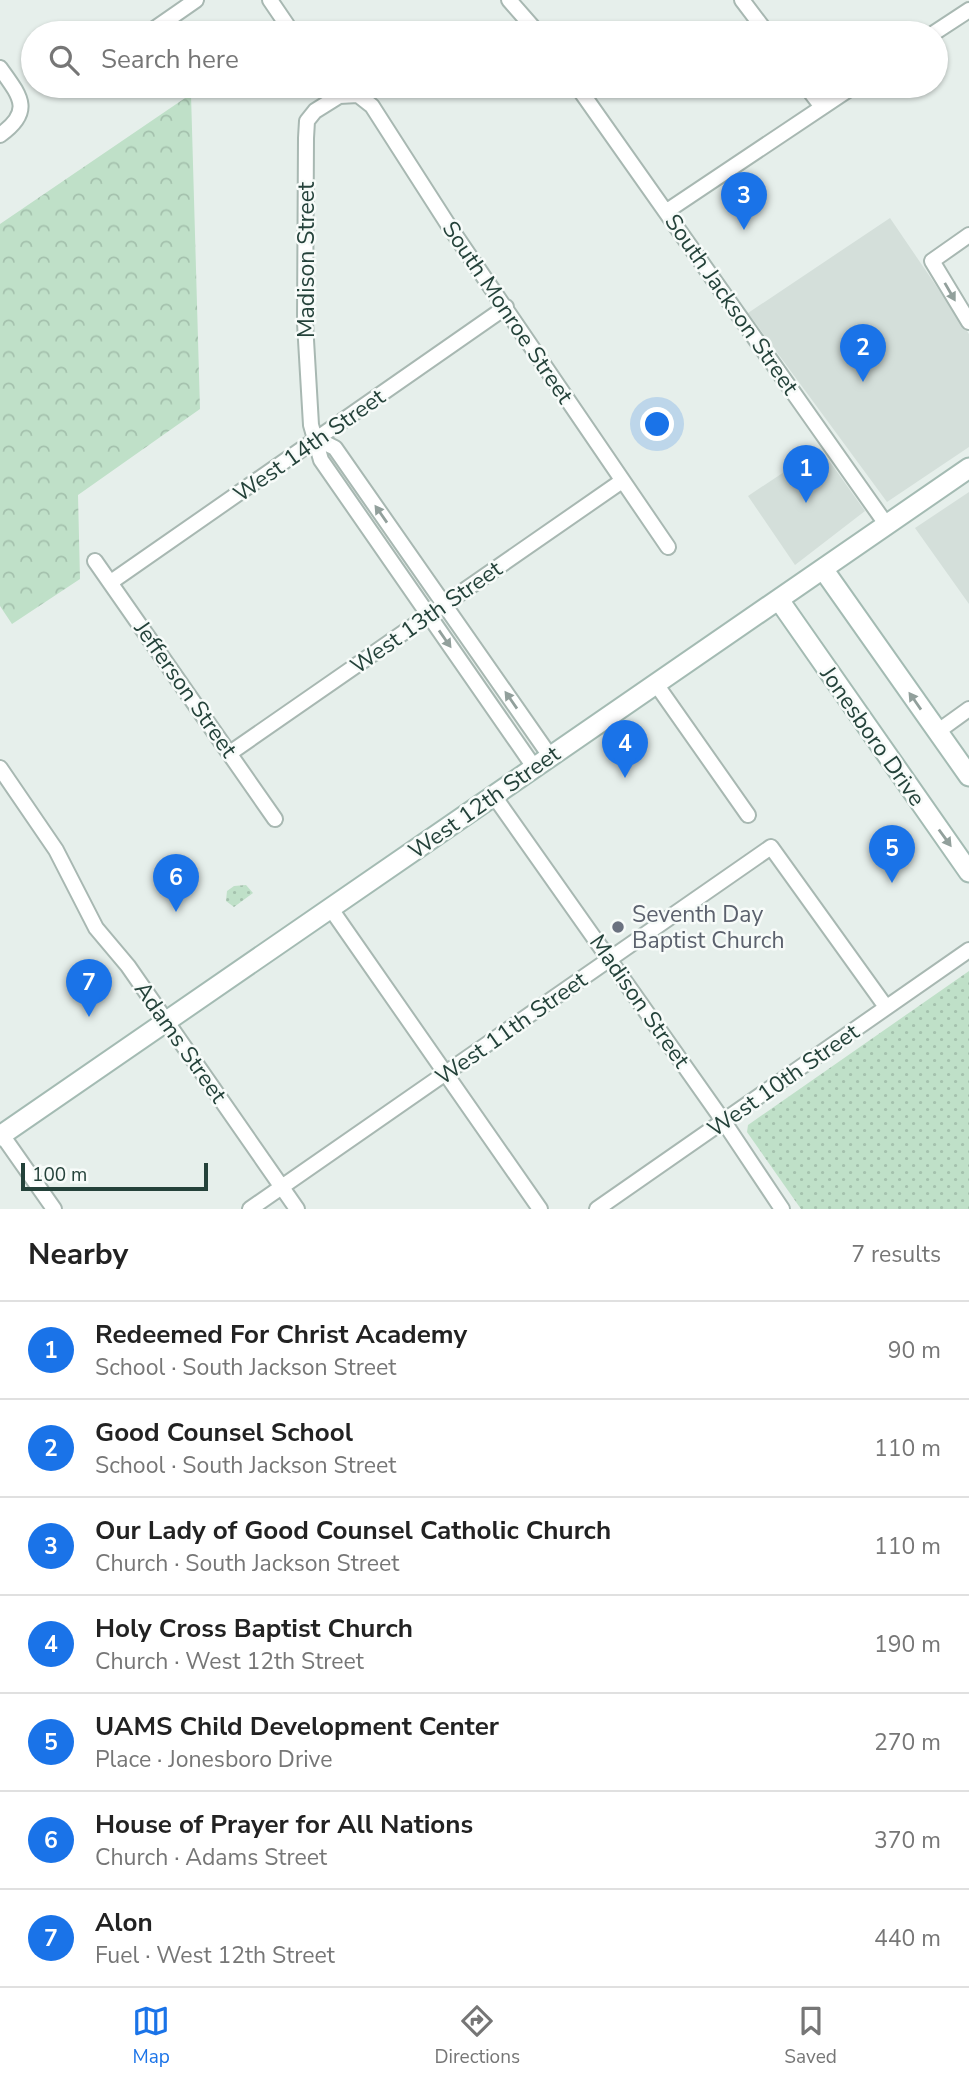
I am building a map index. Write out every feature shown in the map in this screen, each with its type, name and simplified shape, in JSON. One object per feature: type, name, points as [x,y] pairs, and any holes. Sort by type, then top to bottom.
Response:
[{"type":"main road","name":"West 12th Street","points":[[1,1134],[969,468]]},
{"type":"main road","points":[[823,569],[969,776]]},
{"type":"main road","name":"Jonesboro Drive","points":[[779,600],[969,872]]},
{"type":"street","points":[[166,21],[196,0]]},
{"type":"street","points":[[270,0],[285,21]]},
{"type":"street","points":[[509,0],[527,21]]},
{"type":"street","points":[[742,0],[757,21]]},
{"type":"street","points":[[948,23],[969,10]]},
{"type":"street","points":[[0,68],[17,92],[21,108],[18,120],[0,135]]},
{"type":"street","name":"Madison Street","points":[[336,98],[315,111],[307,121],[306,138],[305,323],[311,425],[321,460],[428,616],[542,761]]},
{"type":"street","name":"South Monroe Street","points":[[362,98],[372,106],[668,547]]},
{"type":"street","name":"South Jackson Street","points":[[586,98],[886,524]]},
{"type":"street","points":[[815,98],[822,107]]},
{"type":"street","points":[[667,211],[836,98]]},
{"type":"street","points":[[969,235],[932,261],[969,322]]},
{"type":"street","name":"West 14th Street","points":[[111,582],[506,307]]},
{"type":"street","points":[[317,439],[335,448],[444,605],[542,761]]},
{"type":"street","name":"West 13th Street","points":[[230,753],[622,481]]},
{"type":"street","name":"Jefferson Street","points":[[95,561],[275,819]]},
{"type":"street","points":[[656,684],[748,815]]},
{"type":"street","points":[[937,732],[969,709]]},
{"type":"street","name":"Adams Street","points":[[0,768],[56,850],[96,928],[167,1022],[297,1209]]},
{"type":"street","name":"Madison Street","points":[[494,796],[610,958],[782,1209]]},
{"type":"street","name":"West 11th Street","points":[[250,1209],[771,847],[886,1007]]},
{"type":"street","points":[[331,909],[448,1073],[540,1209]]},
{"type":"street","name":"West 10th Street","points":[[597,1209],[969,950]]},
{"type":"street","points":[[1,1134],[54,1209]]},
{"type":"shaded area","points":[[890,218],[969,334],[969,447],[887,502],[748,313]]},
{"type":"shaded area","points":[[820,448],[865,511],[795,565],[748,496]]},
{"type":"shaded area","points":[[969,492],[969,604],[915,528]]},
{"type":"green space","points":[[185,98],[191,98],[200,409],[78,495],[80,579],[12,624],[0,606],[0,224]]},
{"type":"green space","points":[[246,885],[253,893],[234,907],[226,901],[227,891],[234,886]]},
{"type":"green space","points":[[969,971],[969,1209],[801,1209],[747,1132],[748,1125]]},
{"type":"place","name":"Our Lady of Good Counsel Catholic Church","points":[[744,230]]},
{"type":"place","name":"Good Counsel School","points":[[863,382]]},
{"type":"place","name":"Redeemed For Christ Academy","points":[[806,503]]},
{"type":"place","name":"Holy Cross Baptist Church","points":[[625,778]]},
{"type":"place","name":"UAMS Child Development Center","points":[[892,883]]},
{"type":"place","name":"House of Prayer for All Nations","points":[[176,912]]},
{"type":"place","name":"Seventh Day Baptist Church","points":[[618,927]]},
{"type":"place","name":"Alon","points":[[89,1017]]}]
